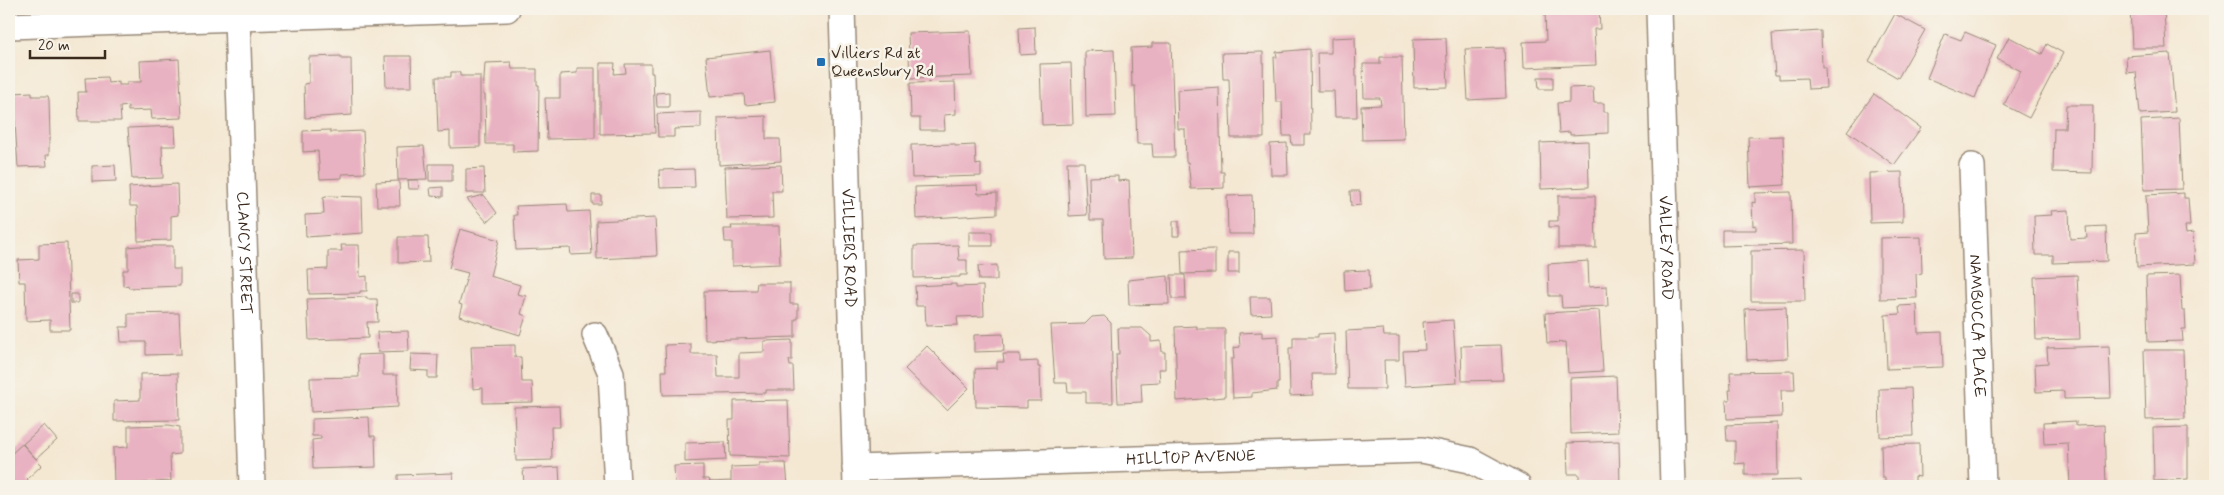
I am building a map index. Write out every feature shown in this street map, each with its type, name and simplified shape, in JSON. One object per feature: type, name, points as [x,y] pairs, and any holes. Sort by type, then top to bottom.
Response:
[{"type":"street","points":[[9,26],[507,9]]},
{"type":"street","name":"VILLIERS ROAD","points":[[842,9],[855,477]]},
{"type":"street","name":"VALLEY ROAD","points":[[1660,9],[1673,486]]},
{"type":"street","name":"CLANCY STREET","points":[[237,18],[252,486]]},
{"type":"street","name":"NAMBUCCA PLACE","points":[[1972,166],[1983,486]]},
{"type":"street","points":[[595,335],[611,373],[617,486]]},
{"type":"street","name":"HILLTOP AVENUE","points":[[855,477],[1422,450],[1470,460],[1518,486]]},
{"type":"building","points":[[1599,9],[1600,29],[1594,29],[1596,65],[1524,68],[1523,42],[1546,41],[1545,11]]},
{"type":"building","points":[[2130,9],[2164,9],[2166,48],[2132,48]]},
{"type":"building","points":[[1895,14],[1925,30],[1898,78],[1869,61]]},
{"type":"building","points":[[1035,27],[1036,54],[1020,55],[1019,28]]},
{"type":"building","points":[[970,31],[972,76],[910,78],[908,33]]},
{"type":"building","points":[[1821,31],[1822,67],[1825,67],[1826,88],[1808,89],[1807,78],[1779,79],[1779,75],[1775,75],[1772,34]]},
{"type":"building","points":[[1965,32],[1996,45],[1975,98],[1927,78],[1945,34],[1961,40]]},
{"type":"building","points":[[1355,37],[1357,117],[1335,117],[1334,91],[1318,91],[1317,53],[1331,53],[1331,38]]},
{"type":"building","points":[[2009,37],[2042,54],[2047,44],[2063,53],[2029,118],[2004,105],[2021,71],[1997,59]]},
{"type":"building","points":[[1446,38],[1448,87],[1414,88],[1413,39]]},
{"type":"building","points":[[1152,43],[1171,43],[1175,157],[1153,157],[1152,144],[1137,144],[1135,86],[1132,86],[1131,48],[1152,47]]},
{"type":"building","points":[[1504,48],[1506,98],[1468,100],[1465,49]]},
{"type":"building","points":[[1310,49],[1311,135],[1304,135],[1304,145],[1292,145],[1291,136],[1283,136],[1282,102],[1276,102],[1274,57],[1277,57],[1276,52]]},
{"type":"building","points":[[770,50],[775,102],[745,105],[744,94],[710,97],[706,57]]},
{"type":"building","points":[[1114,50],[1116,116],[1086,117],[1085,51]]},
{"type":"building","points":[[1263,52],[1264,138],[1231,138],[1229,79],[1223,79],[1222,53]]},
{"type":"building","points":[[2170,53],[2175,112],[2140,114],[2136,72],[2127,73],[2126,56]]},
{"type":"building","points":[[341,56],[341,59],[351,59],[352,115],[305,118],[304,84],[309,83],[309,57]]},
{"type":"building","points":[[385,56],[411,56],[412,87],[386,87]]},
{"type":"building","points":[[1380,57],[1402,57],[1404,139],[1362,140],[1361,106],[1381,105],[1380,98],[1364,98],[1363,64],[1380,64]]},
{"type":"building","points":[[179,59],[182,118],[152,119],[151,110],[128,111],[128,106],[120,107],[121,121],[79,121],[78,92],[86,92],[85,78],[107,77],[108,83],[119,82],[119,85],[127,85],[127,82],[141,82],[140,61]]},
{"type":"building","points":[[511,62],[512,69],[537,69],[537,85],[539,85],[538,151],[513,152],[513,144],[486,144],[485,95],[483,95],[485,63]]},
{"type":"building","points":[[600,63],[615,63],[614,74],[626,73],[625,64],[651,64],[655,133],[600,134]]},
{"type":"building","points":[[1071,63],[1073,124],[1042,125],[1040,64]]},
{"type":"building","points":[[577,68],[595,68],[595,138],[547,139],[545,98],[560,98],[560,74],[577,73]]},
{"type":"building","points":[[451,72],[460,72],[460,76],[480,76],[480,147],[450,148],[450,131],[438,132],[436,77],[451,77]]},
{"type":"building","points":[[1538,77],[1553,77],[1553,89],[1539,89]]},
{"type":"building","points":[[955,82],[956,114],[944,115],[945,130],[920,130],[920,118],[911,118],[910,83]]},
{"type":"building","points":[[1219,87],[1221,172],[1224,172],[1224,188],[1191,189],[1188,162],[1186,162],[1185,129],[1178,129],[1177,90]]},
{"type":"building","points":[[1593,87],[1594,103],[1604,103],[1604,112],[1608,112],[1608,133],[1570,135],[1570,132],[1559,133],[1557,103],[1569,102],[1569,88]]},
{"type":"building","points":[[32,92],[32,96],[48,96],[49,100],[50,138],[49,155],[46,155],[47,166],[18,167],[13,93]]},
{"type":"building","points":[[669,92],[669,107],[657,107],[656,93]]},
{"type":"building","points":[[1874,94],[1921,128],[1894,165],[1847,131]]},
{"type":"building","points":[[2066,105],[2093,105],[2092,173],[2053,172],[2054,128],[2065,128]]},
{"type":"building","points":[[701,112],[701,128],[674,129],[674,137],[658,137],[657,114]]},
{"type":"building","points":[[766,116],[766,139],[780,139],[781,161],[719,165],[718,118]]},
{"type":"building","points":[[2179,118],[2182,189],[2144,190],[2141,120]]},
{"type":"building","points":[[175,126],[176,146],[162,146],[163,178],[132,179],[128,128]]},
{"type":"building","points":[[330,130],[330,132],[363,131],[365,173],[342,174],[342,178],[320,179],[318,151],[303,152],[303,131]]},
{"type":"building","points":[[1783,136],[1785,185],[1750,187],[1748,137]]},
{"type":"building","points":[[1588,141],[1589,187],[1541,189],[1540,143]]},
{"type":"building","points":[[1287,143],[1288,175],[1271,175],[1270,144]]},
{"type":"building","points":[[955,144],[955,146],[975,145],[976,165],[981,164],[981,176],[912,178],[911,145]]},
{"type":"building","points":[[424,146],[427,179],[398,180],[397,147]]},
{"type":"building","points":[[1067,162],[1084,162],[1087,215],[1069,216]]},
{"type":"building","points":[[429,164],[452,164],[452,181],[429,181]]},
{"type":"building","points":[[115,165],[116,181],[92,182],[92,166]]},
{"type":"building","points":[[781,165],[782,191],[772,191],[773,218],[727,219],[725,167]]},
{"type":"building","points":[[484,168],[485,193],[466,193],[466,169]]},
{"type":"building","points":[[694,169],[695,187],[660,188],[659,170]]},
{"type":"building","points":[[1902,172],[1903,222],[1870,223],[1869,173]]},
{"type":"building","points":[[1118,176],[1118,181],[1129,180],[1132,258],[1104,259],[1103,220],[1090,220],[1089,177]]},
{"type":"building","points":[[408,180],[418,180],[419,189],[409,189]]},
{"type":"building","points":[[399,181],[400,206],[377,206],[376,182]]},
{"type":"building","points":[[177,184],[178,215],[171,216],[171,240],[138,241],[137,206],[130,206],[129,187]]},
{"type":"building","points":[[977,185],[978,194],[997,193],[997,214],[916,219],[915,187]]},
{"type":"building","points":[[443,187],[443,197],[431,196],[430,188]]},
{"type":"building","points":[[1350,191],[1360,191],[1361,205],[1351,206]]},
{"type":"building","points":[[1791,192],[1792,244],[1722,246],[1722,230],[1756,230],[1756,225],[1753,226],[1752,202],[1755,203],[1755,193]]},
{"type":"building","points":[[2184,193],[2184,198],[2188,198],[2190,226],[2185,226],[2186,234],[2193,233],[2195,264],[2137,267],[2136,233],[2148,232],[2146,195]]},
{"type":"building","points":[[484,195],[497,213],[487,222],[467,199]]},
{"type":"building","points":[[592,195],[601,195],[601,204],[592,204]]},
{"type":"building","points":[[1252,195],[1253,234],[1228,234],[1227,196]]},
{"type":"building","points":[[329,196],[362,197],[363,233],[306,237],[305,215],[324,214],[323,198]]},
{"type":"building","points":[[1558,196],[1595,196],[1596,248],[1558,248],[1558,227],[1549,227],[1549,221],[1558,221]]},
{"type":"building","points":[[567,204],[568,212],[589,211],[592,254],[571,255],[570,248],[516,250],[514,215],[517,215],[516,206]]},
{"type":"building","points":[[2069,210],[2070,239],[2087,238],[2086,227],[2106,226],[2107,261],[2053,263],[2053,255],[2035,255],[2034,216],[2052,215],[2051,211]]},
{"type":"building","points":[[655,218],[657,256],[597,259],[596,221]]},
{"type":"building","points":[[1173,221],[1179,221],[1179,236],[1173,236]]},
{"type":"building","points":[[731,226],[779,226],[780,264],[732,266],[732,242],[725,242],[724,229],[732,229]]},
{"type":"building","points":[[460,229],[499,240],[490,276],[520,285],[517,294],[526,296],[521,314],[526,316],[520,335],[459,316],[462,305],[459,304],[468,273],[449,268]]},
{"type":"building","points":[[969,232],[992,232],[992,246],[969,246]]},
{"type":"building","points":[[398,237],[428,237],[429,262],[398,263]]},
{"type":"building","points":[[1921,237],[1922,273],[1916,274],[1917,298],[1880,299],[1880,238]]},
{"type":"building","points":[[67,243],[70,330],[50,330],[50,320],[26,321],[25,282],[19,282],[18,260],[39,259],[39,244]]},
{"type":"building","points":[[341,245],[359,245],[360,277],[367,276],[367,291],[360,291],[360,293],[309,294],[308,270],[328,269],[328,251],[342,251]]},
{"type":"building","points":[[958,245],[959,260],[967,260],[967,275],[960,275],[960,277],[914,278],[914,246]]},
{"type":"building","points":[[173,246],[173,269],[180,269],[180,286],[129,288],[128,285],[123,286],[123,270],[128,270],[128,247]]},
{"type":"building","points":[[1215,249],[1215,273],[1182,274],[1181,250]]},
{"type":"building","points":[[1804,250],[1805,301],[1751,301],[1751,251]]},
{"type":"building","points":[[1228,252],[1239,252],[1239,273],[1228,273]]},
{"type":"building","points":[[1588,261],[1589,287],[1607,286],[1608,306],[1562,308],[1561,296],[1549,296],[1548,264]]},
{"type":"building","points":[[997,265],[997,280],[979,280],[978,266]]},
{"type":"building","points":[[1369,270],[1370,289],[1345,291],[1344,271]]},
{"type":"building","points":[[1171,275],[1185,275],[1186,299],[1172,299]]},
{"type":"building","points":[[2077,275],[2080,339],[2036,340],[2034,277]]},
{"type":"building","points":[[2180,275],[2182,311],[2185,311],[2186,329],[2182,329],[2183,341],[2148,342],[2146,276]]},
{"type":"building","points":[[1168,276],[1169,304],[1129,305],[1128,280]]},
{"type":"building","points":[[757,283],[790,283],[790,304],[798,304],[798,319],[795,319],[795,337],[705,340],[704,291],[756,290]]},
{"type":"building","points":[[956,284],[956,287],[983,286],[984,316],[957,317],[958,325],[926,326],[925,306],[916,306],[915,286]]},
{"type":"building","points":[[71,294],[78,294],[78,303],[71,303]]},
{"type":"building","points":[[367,297],[367,299],[377,299],[378,322],[367,322],[368,338],[309,340],[307,299]]},
{"type":"building","points":[[1250,297],[1270,297],[1271,314],[1251,315]]},
{"type":"building","points":[[1917,305],[1918,333],[1942,332],[1943,367],[1887,369],[1885,315],[1900,314],[1899,306]]},
{"type":"building","points":[[1786,307],[1788,358],[1747,360],[1745,309]]},
{"type":"building","points":[[1599,310],[1603,371],[1568,373],[1566,342],[1547,343],[1545,313]]},
{"type":"building","points":[[179,313],[181,354],[146,355],[146,342],[121,342],[120,327],[128,327],[128,314]]},
{"type":"building","points":[[1104,316],[1111,323],[1113,403],[1086,403],[1086,392],[1068,392],[1067,383],[1055,383],[1051,325],[1085,324],[1092,317]]},
{"type":"building","points":[[1453,320],[1457,383],[1405,386],[1403,351],[1425,350],[1423,322]]},
{"type":"building","points":[[1197,326],[1197,329],[1225,329],[1225,397],[1177,401],[1175,327]]},
{"type":"building","points":[[1118,328],[1142,328],[1151,336],[1151,342],[1161,341],[1162,352],[1165,352],[1165,369],[1159,369],[1160,382],[1141,383],[1142,402],[1118,403],[1116,354],[1119,354]]},
{"type":"building","points":[[1383,329],[1384,336],[1399,336],[1399,360],[1384,360],[1385,389],[1348,389],[1346,331]]},
{"type":"building","points":[[408,331],[409,351],[378,352],[377,332]]},
{"type":"building","points":[[1262,332],[1262,337],[1278,336],[1279,383],[1277,383],[1277,390],[1252,393],[1252,397],[1233,398],[1231,359],[1234,359],[1233,348],[1240,347],[1239,333]]},
{"type":"building","points":[[1334,333],[1335,374],[1312,374],[1313,395],[1290,396],[1289,348],[1293,348],[1293,337],[1318,337],[1318,334]]},
{"type":"building","points":[[1003,334],[1004,351],[974,352],[974,335]]},
{"type":"building","points":[[792,340],[792,360],[789,360],[790,366],[793,366],[794,390],[766,390],[766,393],[663,395],[662,371],[666,371],[665,345],[691,344],[691,354],[717,354],[718,377],[739,377],[739,353],[764,352],[764,341]]},
{"type":"building","points":[[515,345],[515,357],[521,357],[522,382],[532,382],[533,402],[483,403],[483,388],[473,389],[471,346]]},
{"type":"building","points":[[1501,345],[1503,380],[1462,381],[1461,346]]},
{"type":"building","points":[[927,346],[969,388],[947,410],[905,369]]},
{"type":"building","points":[[2109,346],[2111,398],[2064,399],[2064,391],[2036,392],[2035,364],[2048,363],[2047,348]]},
{"type":"building","points":[[2144,350],[2183,350],[2185,419],[2146,420]]},
{"type":"building","points":[[383,354],[383,375],[397,375],[398,407],[311,412],[310,378],[359,377],[358,355]]},
{"type":"building","points":[[411,354],[438,355],[437,378],[428,378],[428,371],[410,370]]},
{"type":"building","points":[[1003,354],[1020,354],[1020,362],[1038,361],[1038,367],[1040,367],[1041,401],[1027,401],[1027,408],[976,407],[975,369],[997,368],[997,362],[1004,362]]},
{"type":"building","points":[[1794,371],[1795,390],[1781,390],[1782,417],[1727,419],[1726,400],[1730,400],[1730,372]]},
{"type":"building","points":[[178,373],[179,420],[114,421],[114,401],[140,400],[140,374]]},
{"type":"building","points":[[1616,376],[1618,432],[1571,434],[1570,378]]},
{"type":"building","points":[[1911,388],[1913,436],[1880,437],[1879,389]]},
{"type":"building","points":[[788,400],[790,458],[730,456],[729,420],[734,420],[734,401]]},
{"type":"building","points":[[559,406],[560,427],[551,427],[552,460],[516,461],[514,407]]},
{"type":"building","points":[[369,417],[370,436],[375,436],[376,467],[313,469],[312,440],[321,439],[321,436],[312,436],[312,419]]},
{"type":"building","points":[[2076,421],[2076,426],[2104,425],[2106,486],[2070,486],[2068,443],[2044,444],[2043,423]]},
{"type":"building","points":[[1777,423],[1778,475],[1745,475],[1745,463],[1735,464],[1735,441],[1727,441],[1726,425]]},
{"type":"building","points":[[44,425],[57,440],[36,459],[23,444]]},
{"type":"building","points":[[169,425],[180,427],[180,454],[170,455],[171,481],[114,485],[113,448],[128,447],[128,426]]},
{"type":"building","points":[[2188,427],[2188,479],[2154,481],[2153,428]]},
{"type":"building","points":[[1619,441],[1620,486],[1586,486],[1585,484],[1579,484],[1579,474],[1568,474],[1567,443]]},
{"type":"building","points":[[725,442],[726,460],[685,462],[685,443]]},
{"type":"building","points":[[22,444],[42,465],[27,479],[34,486],[9,486],[9,456]]},
{"type":"building","points":[[1919,444],[1920,477],[1915,476],[1915,486],[1885,486],[1885,478],[1882,478],[1881,445]]},
{"type":"building","points":[[759,463],[786,463],[788,486],[675,486],[674,466],[703,465],[703,479],[709,479],[710,482],[731,481],[731,467],[759,466]]},
{"type":"building","points":[[559,467],[560,486],[524,486],[523,469]]},
{"type":"building","points":[[453,473],[454,486],[398,486],[398,475]]},
{"type":"building","points":[[1801,480],[1801,486],[1771,486],[1771,481]]},
{"type":"place","name":"Villiers Rd at Queensbury Rd","points":[[821,62]]}]
